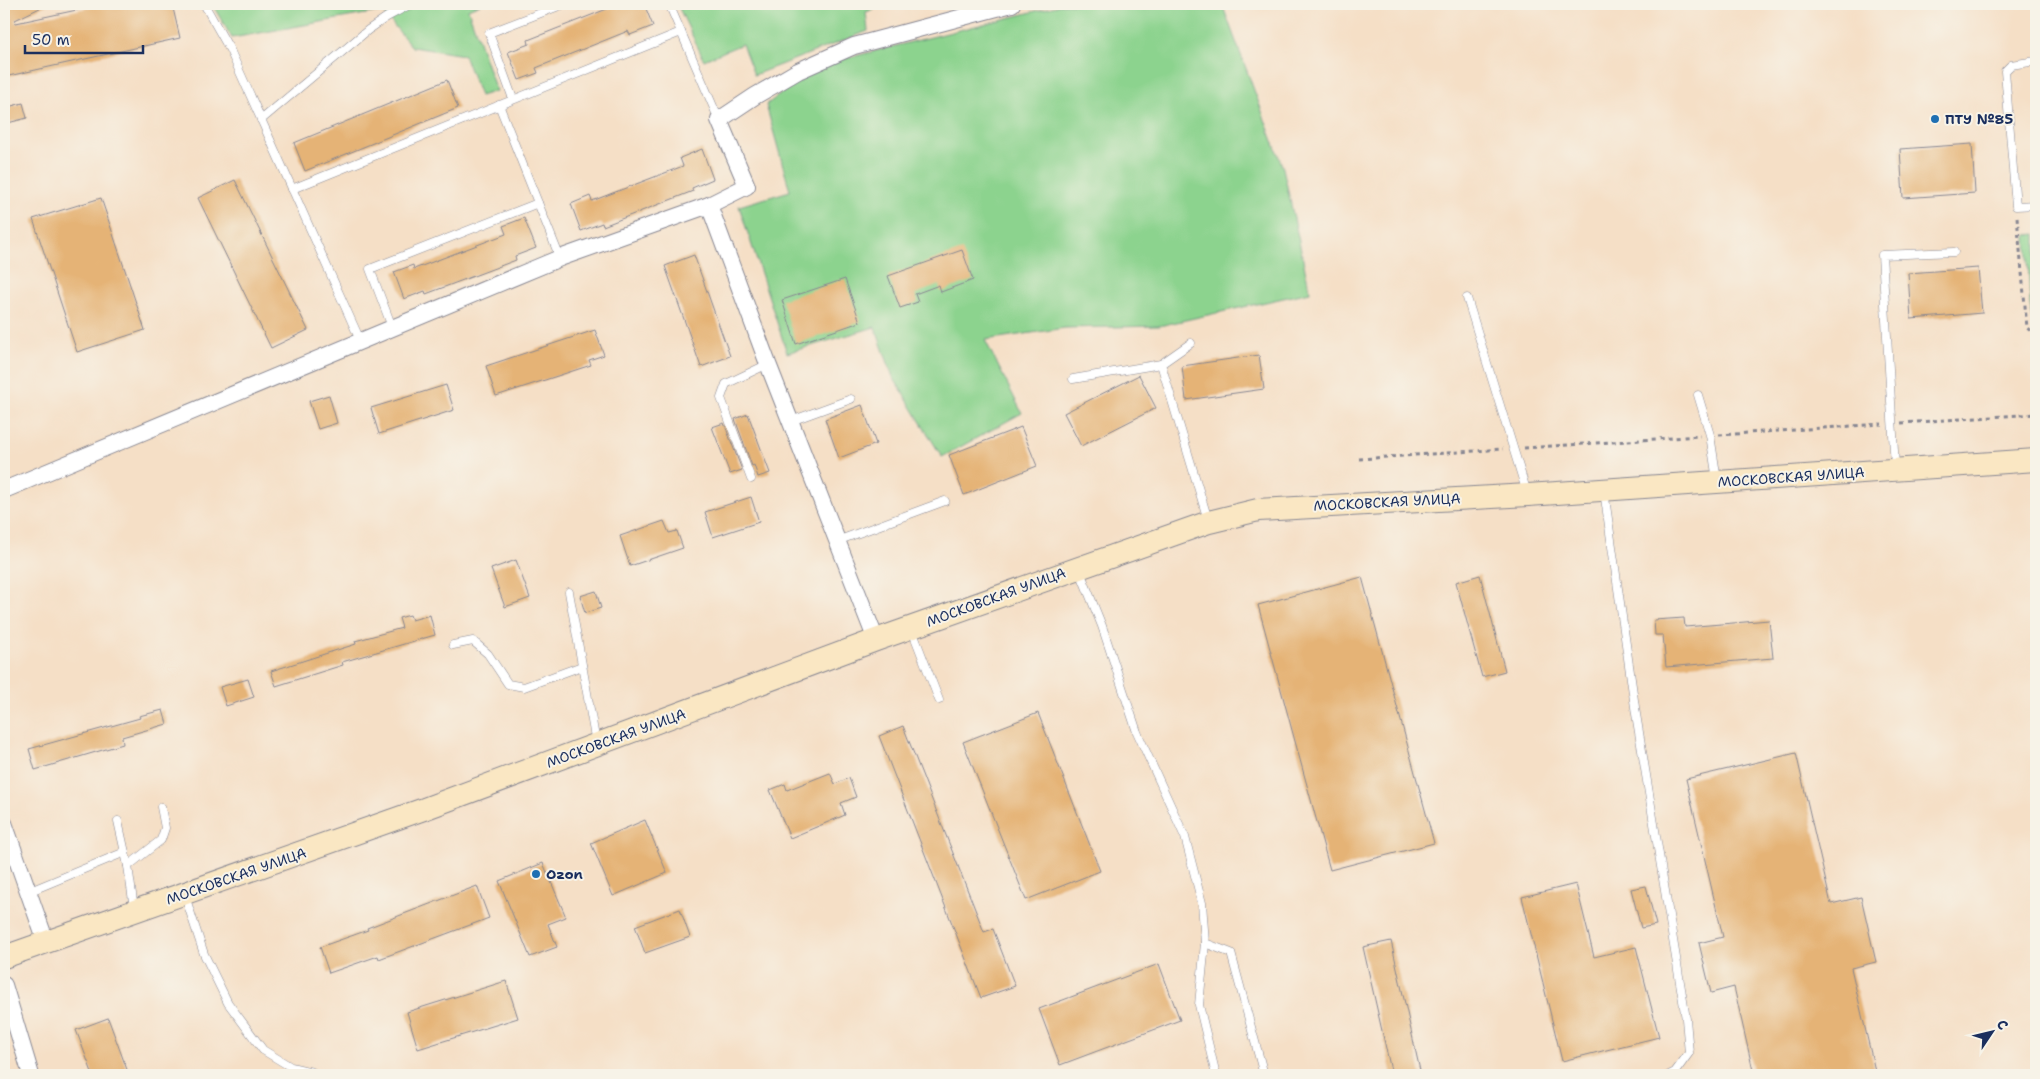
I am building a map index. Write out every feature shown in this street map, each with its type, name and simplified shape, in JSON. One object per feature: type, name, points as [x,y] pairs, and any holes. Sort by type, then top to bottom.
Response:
[{"type":"main road","name":"МОСКОВСКАЯ УЛИЦА","points":[[4,958],[424,809],[876,640],[1209,522],[1258,510],[1528,495],[2036,460]]},
{"type":"street","points":[[4,490],[392,326],[560,258],[709,205],[747,186],[719,120],[755,96],[798,71],[854,46],[984,8],[1012,4]]},
{"type":"street","points":[[709,205],[768,364],[876,640]]},
{"type":"street","points":[[4,823],[46,942]]},
{"type":"street","points":[[4,985],[31,1075]]},
{"type":"lane","points":[[204,4],[230,50],[360,340]]},
{"type":"lane","points":[[261,120],[368,30],[411,4]]},
{"type":"lane","points":[[513,100],[489,33],[564,4]]},
{"type":"lane","points":[[669,4],[719,120]]},
{"type":"lane","points":[[292,189],[681,32]]},
{"type":"lane","points":[[2036,61],[2011,65],[2005,71],[2016,206],[2036,205]]},
{"type":"lane","points":[[499,105],[560,258]]},
{"type":"lane","points":[[392,326],[370,269],[538,203]]},
{"type":"lane","points":[[1896,470],[1882,255],[1954,252]]},
{"type":"lane","points":[[1467,298],[1528,495]]},
{"type":"lane","points":[[1073,379],[1161,364],[1191,342]]},
{"type":"lane","points":[[751,479],[721,398],[726,384],[768,364]]},
{"type":"lane","points":[[1161,364],[1209,522]]},
{"type":"lane","points":[[1698,395],[1710,435],[1717,482]]},
{"type":"lane","points":[[791,421],[851,399]]},
{"type":"lane","points":[[1604,490],[1636,714],[1686,1019],[1689,1053],[1676,1072],[1669,1075]]},
{"type":"lane","points":[[837,540],[945,501]]},
{"type":"lane","points":[[1078,568],[1102,626],[1137,732],[1185,838],[1202,903],[1205,943],[1199,1005],[1216,1075]]},
{"type":"lane","points":[[569,592],[596,744]]},
{"type":"lane","points":[[912,627],[939,700]]},
{"type":"lane","points":[[453,645],[473,641],[488,654],[508,684],[524,686],[582,666]]},
{"type":"lane","points":[[128,866],[161,840],[165,828],[161,807]]},
{"type":"lane","points":[[118,821],[128,866],[134,911]]},
{"type":"lane","points":[[28,892],[125,852]]},
{"type":"lane","points":[[185,894],[204,954],[228,1004],[263,1050],[291,1067],[312,1072],[315,1075]]},
{"type":"lane","points":[[1205,943],[1231,953],[1264,1075]]},
{"type":"path","points":[[2016,206],[2027,328],[2036,335]]},
{"type":"green space","points":[[212,4],[480,4],[468,9],[496,91],[480,96],[464,55],[412,47],[382,11],[232,38]]},
{"type":"green space","points":[[677,4],[888,4],[866,12],[868,31],[754,75],[742,44],[704,60]]},
{"type":"green space","points":[[1064,4],[1222,4],[1283,168],[1310,292],[1159,326],[1065,328],[985,340],[1022,413],[942,457],[893,377],[875,327],[787,353],[739,206],[790,191],[766,105],[819,65]]},
{"type":"green space","points":[[2036,234],[2036,322],[2032,319],[2030,305],[2027,235]]},
{"type":"building","points":[[4,4],[10,4],[10,6],[15,4],[48,4],[15,20],[16,23],[105,4],[172,4],[180,38],[4,77]]},
{"type":"building","points":[[629,4],[644,4],[653,26],[630,35],[628,31],[536,68],[538,73],[519,80],[508,52],[529,44],[528,40],[617,5],[619,8]]},
{"type":"building","points":[[447,80],[458,108],[305,171],[294,143]]},
{"type":"building","points":[[23,103],[27,118],[4,124],[4,108]]},
{"type":"building","points":[[1972,144],[1975,193],[1903,198],[1900,149]]},
{"type":"building","points":[[702,149],[713,179],[692,188],[693,191],[603,226],[602,223],[581,231],[571,204],[590,196],[592,201],[683,166],[680,158]]},
{"type":"building","points":[[235,180],[308,330],[271,348],[198,198]]},
{"type":"building","points":[[101,198],[145,330],[77,352],[33,219]]},
{"type":"building","points":[[524,218],[536,248],[515,256],[516,260],[426,294],[425,291],[404,299],[394,272],[413,265],[414,269],[506,234],[503,226]]},
{"type":"building","points":[[962,250],[973,280],[941,292],[939,285],[915,294],[918,302],[900,308],[888,276]]},
{"type":"building","points":[[694,255],[730,356],[701,367],[665,266]]},
{"type":"building","points":[[1978,268],[1982,313],[1911,319],[1908,273]]},
{"type":"building","points":[[845,279],[860,322],[796,344],[782,300]]},
{"type":"building","points":[[595,330],[604,355],[589,360],[591,365],[496,396],[486,366]]},
{"type":"building","points":[[1259,355],[1264,389],[1186,400],[1182,366]]},
{"type":"building","points":[[1139,375],[1156,408],[1081,446],[1064,413]]},
{"type":"building","points":[[446,385],[454,410],[379,434],[371,408]]},
{"type":"building","points":[[329,395],[337,423],[318,429],[309,401]]},
{"type":"building","points":[[862,405],[876,444],[839,458],[825,419]]},
{"type":"building","points":[[748,414],[770,473],[758,477],[754,465],[752,466],[735,419]]},
{"type":"building","points":[[724,423],[742,470],[730,474],[712,427]]},
{"type":"building","points":[[1021,427],[1037,466],[964,495],[949,455]]},
{"type":"building","points":[[751,497],[759,522],[713,537],[705,512]]},
{"type":"building","points":[[664,521],[669,533],[677,531],[683,548],[630,566],[620,536]]},
{"type":"building","points":[[516,560],[530,598],[505,607],[491,569]]},
{"type":"building","points":[[1480,575],[1505,671],[1482,677],[1456,582]]},
{"type":"building","points":[[1362,577],[1434,843],[1330,870],[1258,605]]},
{"type":"building","points":[[596,591],[601,608],[585,613],[580,596]]},
{"type":"building","points":[[410,615],[412,620],[430,615],[435,635],[342,662],[343,665],[276,686],[271,671],[356,644],[355,641],[402,628],[399,618]]},
{"type":"building","points":[[1684,618],[1685,627],[1769,620],[1773,658],[1666,667],[1663,635],[1655,635],[1654,620]]},
{"type":"building","points":[[248,679],[254,697],[226,706],[220,687]]},
{"type":"building","points":[[163,710],[167,724],[122,737],[123,744],[35,770],[29,749]]},
{"type":"building","points":[[1038,713],[1100,871],[1026,900],[963,742]]},
{"type":"building","points":[[903,726],[984,932],[993,929],[1015,986],[981,998],[879,736]]},
{"type":"building","points":[[1796,753],[1831,904],[1861,897],[1876,962],[1851,968],[1876,1075],[1754,1075],[1734,987],[1711,993],[1699,943],[1723,937],[1686,779]]},
{"type":"building","points":[[830,773],[835,784],[849,778],[856,797],[841,803],[845,815],[790,838],[770,790],[785,784],[787,790]]},
{"type":"building","points":[[645,820],[667,873],[613,896],[591,843]]},
{"type":"building","points":[[543,863],[566,917],[548,924],[557,947],[530,957],[499,881]]},
{"type":"building","points":[[1576,884],[1594,957],[1636,947],[1659,1037],[1562,1061],[1522,897]]},
{"type":"building","points":[[477,886],[489,918],[379,959],[378,956],[329,973],[320,947],[368,930],[367,928]]},
{"type":"building","points":[[1646,886],[1656,925],[1641,928],[1631,889]]},
{"type":"building","points":[[680,909],[690,937],[645,953],[635,926]]},
{"type":"building","points":[[1391,941],[1421,1075],[1392,1075],[1363,947]]},
{"type":"building","points":[[1159,964],[1180,1020],[1060,1065],[1039,1009]]},
{"type":"building","points":[[506,981],[518,1018],[418,1049],[407,1012]]},
{"type":"building","points":[[108,1018],[129,1075],[93,1075],[76,1030]]},
{"type":"place","name":"ПТУ №85","points":[[1935,119]]},
{"type":"place","name":"Ozon","points":[[536,874]]}]
